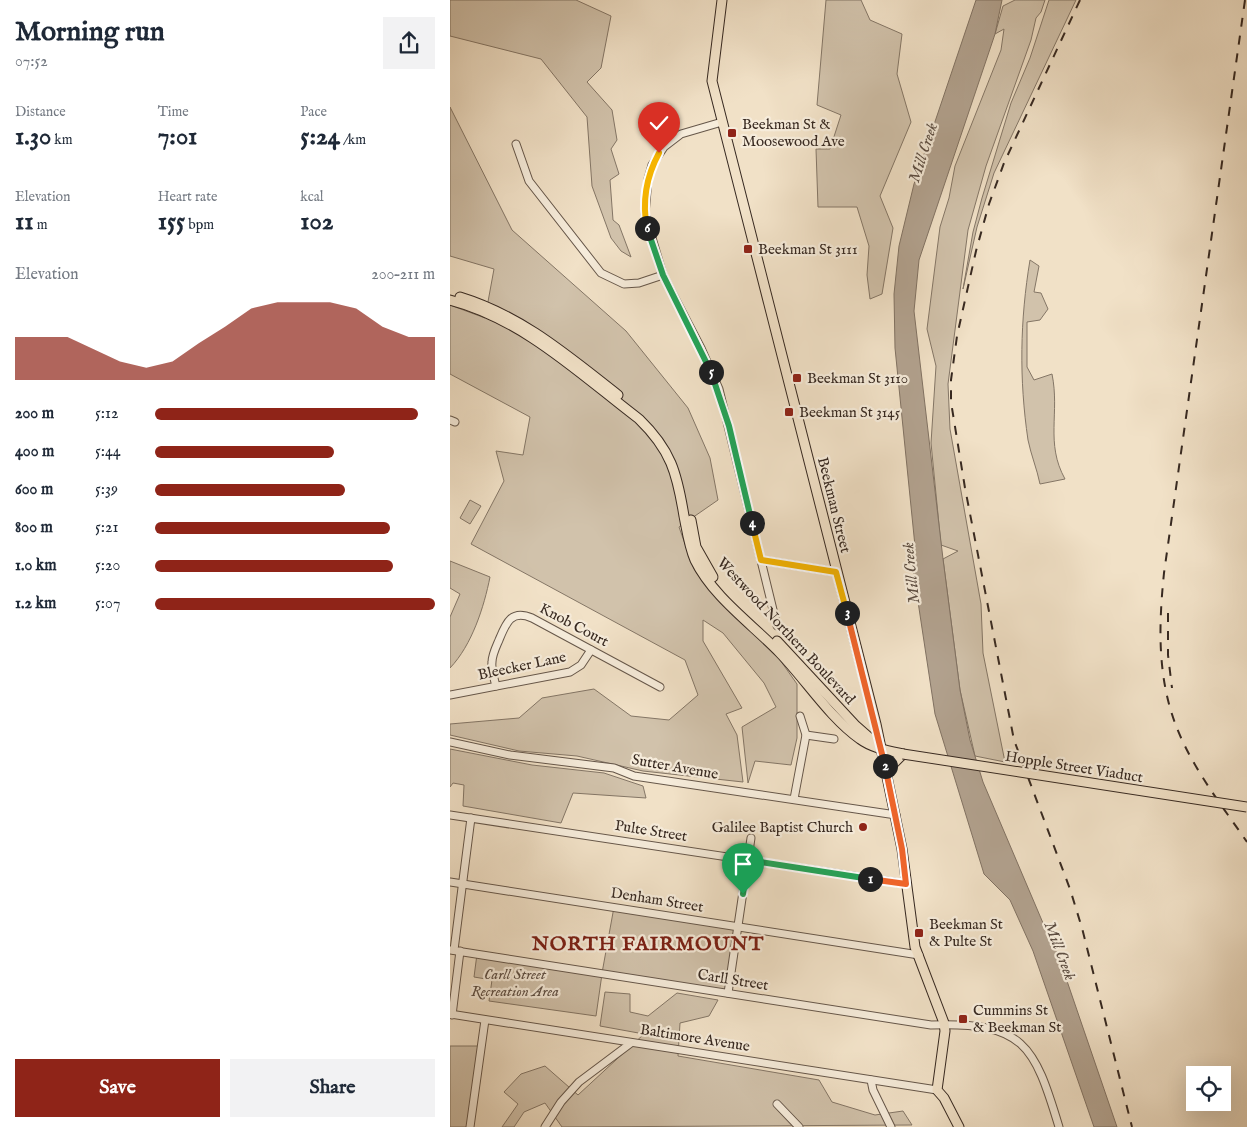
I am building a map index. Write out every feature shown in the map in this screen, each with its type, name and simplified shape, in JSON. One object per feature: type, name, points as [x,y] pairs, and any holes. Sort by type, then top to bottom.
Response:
[{"type":"main road","name":"Beekman Street","points":[[722,0],[712,72],[722,122],[881,748],[896,815],[912,934],[946,1031],[937,1090]]},
{"type":"main road","name":"Westwood Northern Boulevard","points":[[450,294],[502,313],[548,340],[657,430],[676,459],[696,547],[707,569],[715,580],[805,669],[856,726],[881,748]]},
{"type":"main road","name":"Westwood Northern Boulevard","points":[[450,300],[492,316],[534,339],[639,419],[655,435],[676,471],[688,538],[700,569],[718,592],[798,672],[838,719],[861,740],[881,748]]},
{"type":"main road","points":[[856,726],[865,725],[874,719]]},
{"type":"main road","name":"Hopple Street Viaduct","points":[[881,748],[900,755],[1247,808]]},
{"type":"main road","points":[[886,771],[900,755]]},
{"type":"main road","points":[[937,1090],[944,1098],[958,1127]]},
{"type":"street","points":[[722,122],[688,131],[675,137],[664,147],[652,165],[646,191],[645,214],[663,275],[702,348],[719,389],[777,626]]},
{"type":"street","points":[[516,144],[529,181],[601,273],[624,284],[639,283],[663,275]]},
{"type":"street","points":[[761,560],[836,572]]},
{"type":"street","name":"Knob Court","points":[[496,686],[492,660],[506,622],[512,616],[522,615],[532,618],[660,686]]},
{"type":"street","name":"Bleecker Lane","points":[[450,695],[570,672],[581,665],[591,650]]},
{"type":"street","points":[[794,800],[806,735],[800,716]]},
{"type":"street","points":[[806,735],[834,739]]},
{"type":"street","name":"Sutter Avenue","points":[[450,742],[510,755],[614,768],[634,776],[896,815]]},
{"type":"street","name":"Pulte Street","points":[[450,815],[906,884]]},
{"type":"street","points":[[451,1015],[455,950],[471,818]]},
{"type":"street","points":[[728,993],[751,838]]},
{"type":"street","name":"Denham Street","points":[[450,882],[919,955]]},
{"type":"street","name":"Carll Street","points":[[455,950],[931,1025],[944,1024],[993,1030],[1011,1036],[1026,1048],[1037,1064],[1059,1127]]},
{"type":"street","name":"Baltimore Avenue","points":[[451,1015],[937,1090]]},
{"type":"street","points":[[470,1127],[485,1020]]},
{"type":"street","points":[[545,1127],[561,1102],[579,1082],[631,1043]]},
{"type":"street","points":[[871,1080],[873,1090],[891,1127]]},
{"type":"street","points":[[777,1104],[798,1127]]},
{"type":"green space","points":[[450,0],[576,0],[611,16],[601,68],[587,82],[612,110],[617,140],[611,149],[619,174],[610,180],[613,220],[619,225],[631,257],[621,251],[611,238],[592,186],[587,117],[541,59],[450,36]]},
{"type":"green space","points":[[826,0],[861,0],[870,20],[902,34],[897,74],[911,122],[880,196],[893,228],[882,294],[870,299],[867,275],[869,246],[857,207],[818,207],[816,149],[830,149],[841,115],[817,105]]},
{"type":"green space","points":[[1015,0],[1045,0],[1041,12],[1036,18],[1031,40],[986,166],[968,230],[948,384],[950,429],[981,604],[983,653],[1005,762],[975,756],[960,690],[943,559],[958,551],[941,545],[931,443],[936,366],[927,329],[940,227],[949,198],[955,166],[1001,50],[1004,29],[995,34],[1003,6]]},
{"type":"green space","points":[[1049,0],[1076,0],[994,173],[977,227],[963,289],[973,232],[982,198],[1011,103],[1030,58]]},
{"type":"green space","points":[[450,107],[512,230],[626,331],[688,408],[710,458],[718,500],[679,527],[694,569],[707,587],[780,660],[797,684],[797,738],[791,765],[755,761],[748,783],[742,727],[776,707],[764,683],[723,633],[703,620],[703,641],[742,708],[726,714],[737,735],[743,782],[643,771],[577,756],[519,751],[450,735],[450,724],[519,718],[542,698],[594,689],[631,716],[669,720],[698,695],[685,660],[471,544],[504,481],[496,451],[523,455],[530,417],[450,374],[450,305],[485,318],[494,269],[450,256]]},
{"type":"green space","points":[[1030,260],[1039,266],[1034,292],[1041,293],[1048,309],[1040,320],[1027,322],[1027,367],[1034,380],[1052,374],[1055,402],[1054,440],[1059,466],[1065,479],[1040,484],[1028,440],[1023,395],[1024,305]]},
{"type":"green space","points":[[470,500],[481,506],[470,524],[460,518]]},
{"type":"green space","points":[[450,561],[490,577],[484,601],[471,637],[458,659],[450,668],[450,617],[460,594],[450,588]]},
{"type":"green space","points":[[450,749],[532,765],[604,773],[643,786],[646,798],[573,793],[561,823],[463,806],[464,785],[453,783],[450,787]]},
{"type":"green space","name":"Carll Street Recreation Area","points":[[614,907],[738,927],[728,993],[602,974],[596,1016],[489,1001],[492,980],[474,977],[477,954],[602,973]]},
{"type":"green space","points":[[605,992],[630,994],[630,1012],[648,1016],[677,993],[718,1000],[709,1016],[680,1023],[678,1056],[819,1080],[832,1102],[875,1115],[903,1111],[912,1125],[562,1127],[545,1103],[524,1112],[514,1127],[502,1127],[518,1104],[504,1092],[521,1074],[545,1066],[578,1095],[644,1034],[600,1026]]},
{"type":"green space","points":[[450,1046],[482,1046],[470,1127],[450,1127]]},
{"type":"shaded area","points":[[976,0],[1002,0],[995,34],[919,260],[914,311],[943,559],[960,690],[970,740],[983,782],[1043,923],[1054,943],[1117,1127],[1094,1127],[1033,951],[1010,900],[984,874],[935,714],[912,562],[915,546],[895,348],[894,294],[899,246],[914,184]]},
{"type":"railway","points":[[1080,0],[1004,163],[989,204],[976,251],[957,336],[951,380],[951,402],[965,488],[1014,740],[1070,889],[1082,928],[1132,1127]]},
{"type":"railway","points":[[1245,0],[1164,573],[1161,659],[1168,701],[1174,722],[1183,742],[1205,781],[1247,842]]},
{"type":"railway","points":[[1168,613],[1168,655],[1172,688]]},
{"type":"place","name":"Beekman St & Moosewood Ave","points":[[732,133]]},
{"type":"place","name":"Beekman St 3111","points":[[748,249]]},
{"type":"place","name":"Beekman St 3110","points":[[797,378]]},
{"type":"place","name":"Beekman St 3145","points":[[789,412]]},
{"type":"place","name":"Galilee Baptist Church","points":[[863,827]]},
{"type":"place","name":"Beekman St & Pulte St","points":[[919,933]]},
{"type":"place","name":"Cummins St & Beekman St","points":[[963,1019]]},
{"type":"district","name":"NORTH FAIRMOUNT","points":[[648,944]]},
{"type":"route","points":[[659,153],[652,165],[644,204],[647,228],[655,253],[663,275],[702,348],[719,389],[761,560],[836,572],[876,724],[896,815],[906,884],[748,860],[743,894]]},
{"type":"water label","name":"Mill Creek","points":[[924,153]]},
{"type":"water label","name":"Mill Creek","points":[[912,573]]},
{"type":"water label","name":"Mill Creek","points":[[1059,951]]}]
